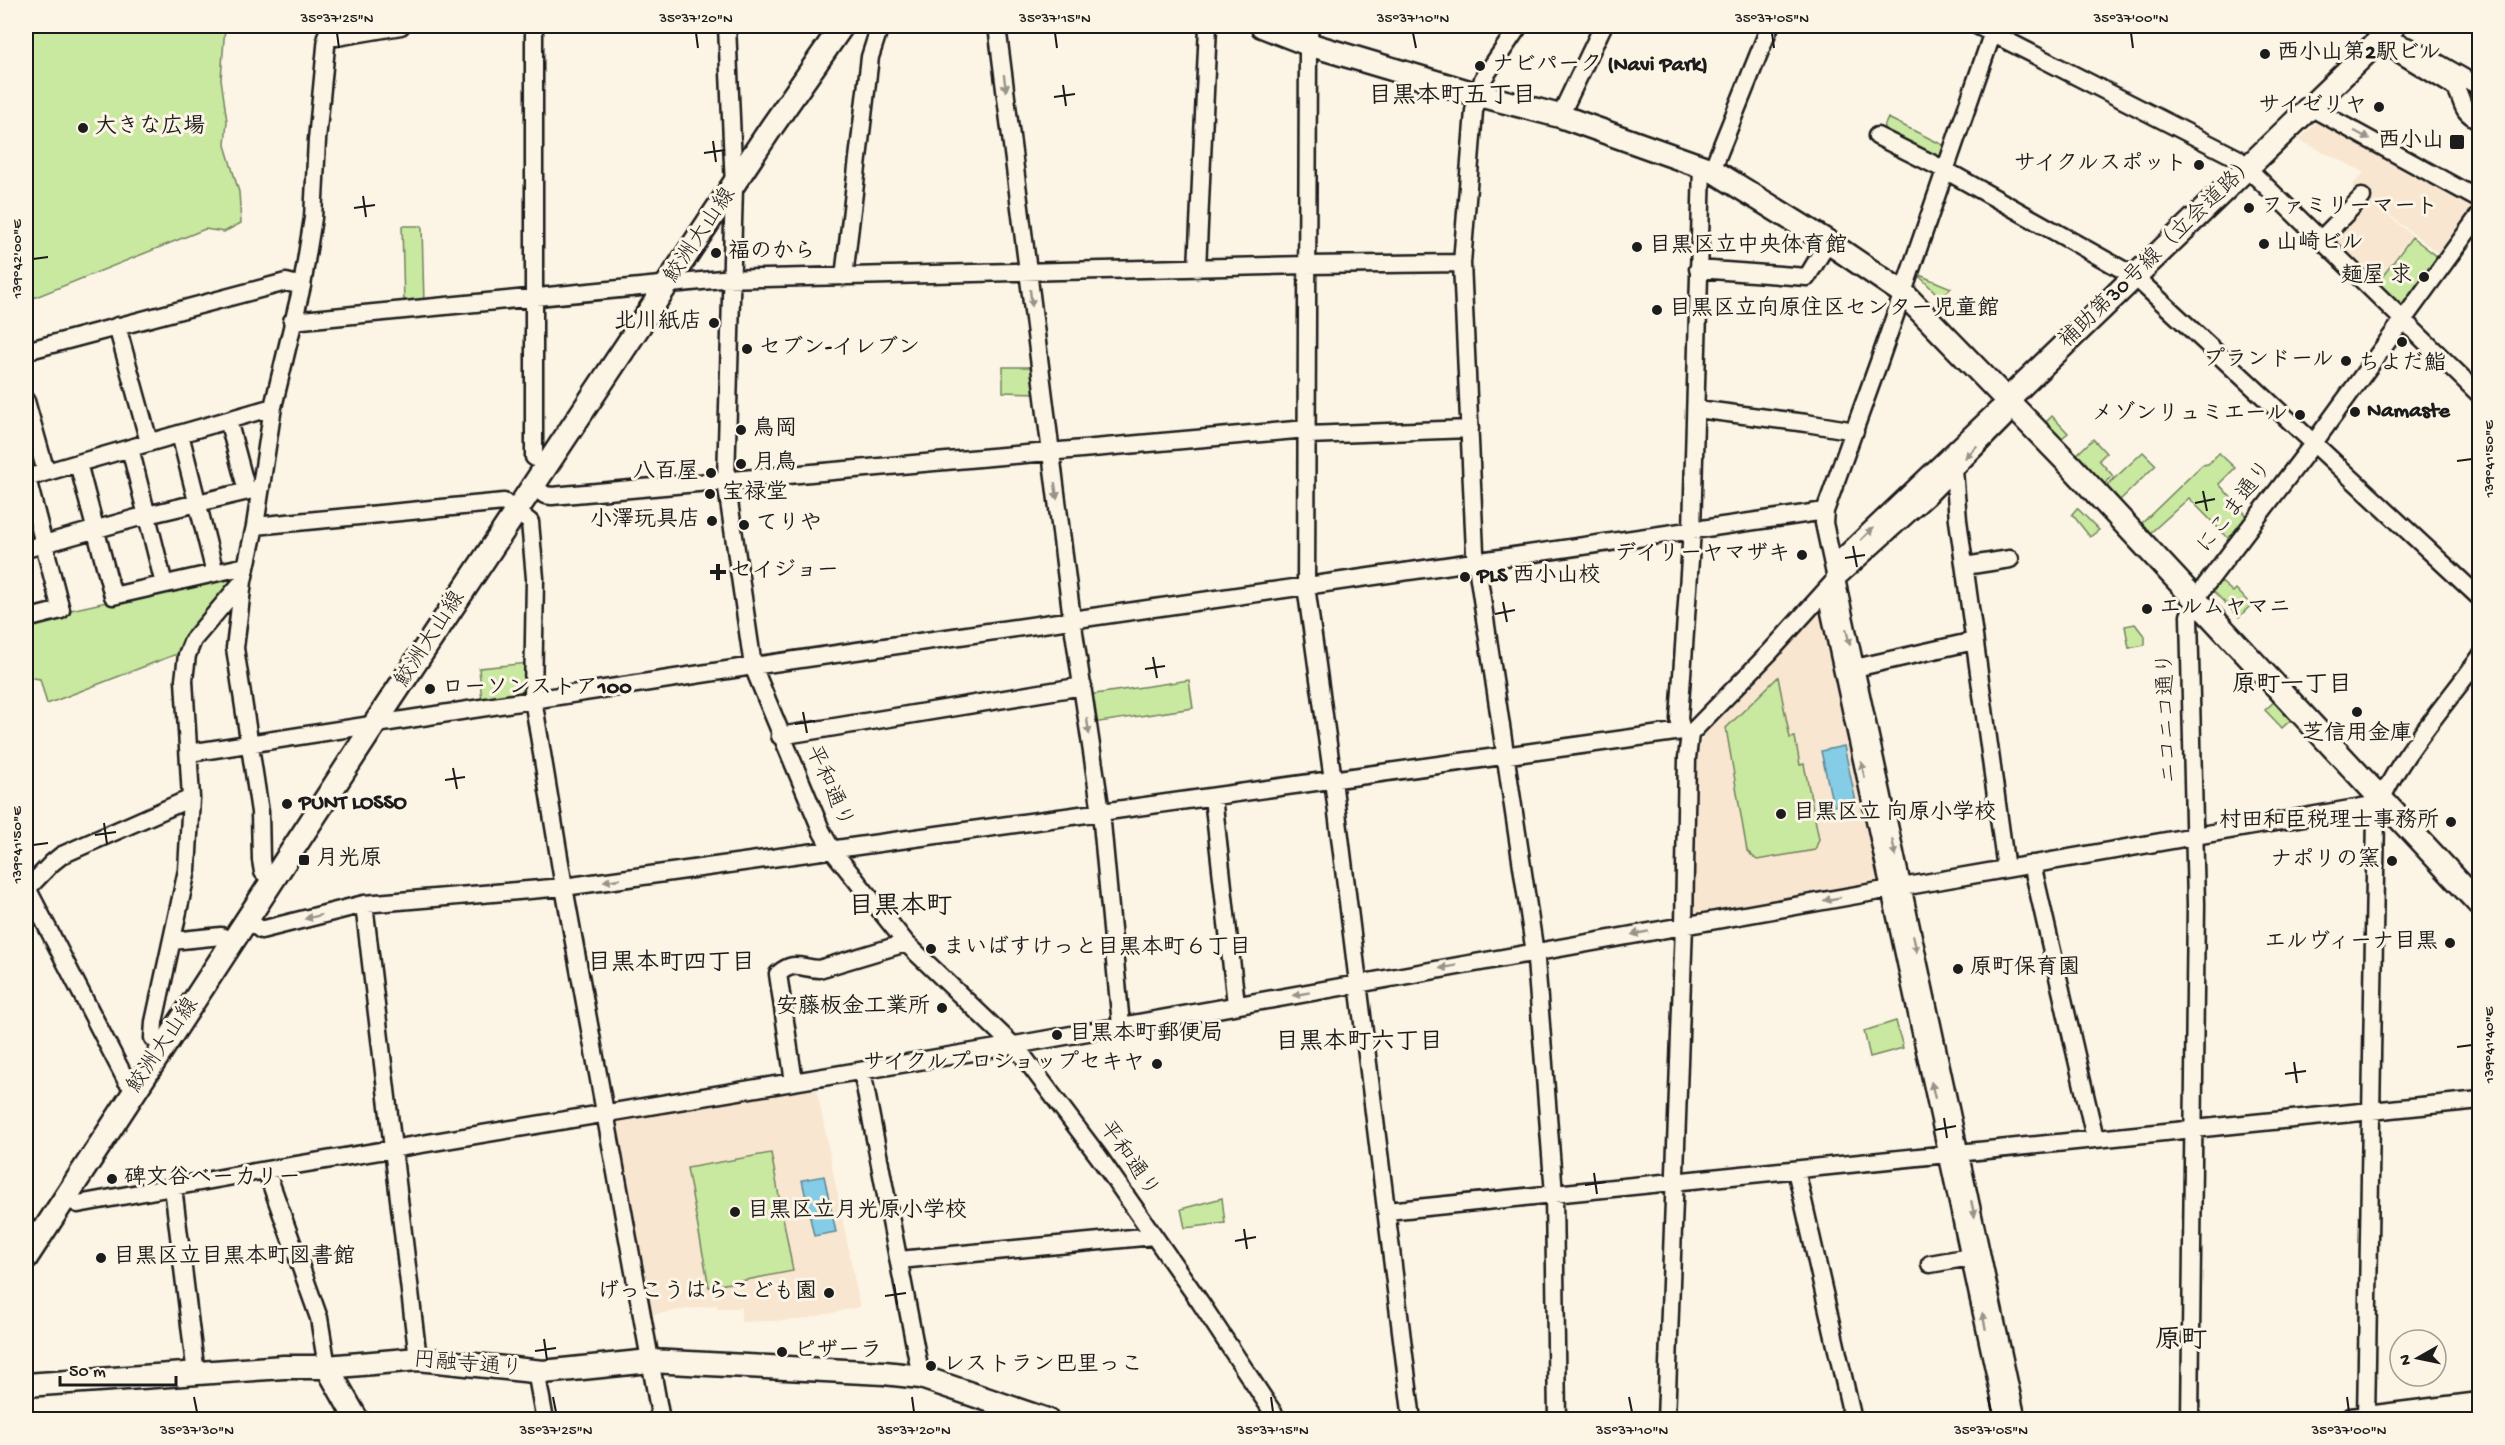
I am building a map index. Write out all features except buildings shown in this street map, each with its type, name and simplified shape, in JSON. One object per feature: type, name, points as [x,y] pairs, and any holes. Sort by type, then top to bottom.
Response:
[{"type":"main road","name":"鮫洲大山線","points":[[26,1258],[32,1232],[66,1197],[233,943],[255,925],[273,880],[374,725],[842,26]]},
{"type":"main road","points":[[1262,26],[1309,35],[1479,95],[1560,116],[1707,168],[1828,242],[1902,292],[2008,399],[2380,801],[2480,904]]},
{"type":"main road","name":"補助第30号線（立会道路）","points":[[2008,399],[2390,31]]},
{"type":"main road","name":"円融寺通り","points":[[26,1384],[284,1367],[327,1367],[418,1359],[536,1371],[650,1361],[835,1370],[921,1377],[1047,1419]]},
{"type":"main road","points":[[327,1367],[357,1419]]},
{"type":"main road","points":[[2361,1419],[2449,1414],[2480,1404]]},
{"type":"street","points":[[273,880],[263,872],[261,860],[260,813],[236,648],[244,573],[255,526],[254,489],[302,286],[314,218],[317,140],[327,31],[338,37],[401,26]]},
{"type":"street","points":[[534,26],[534,457],[548,466]]},
{"type":"street","name":"平和通り","points":[[727,26],[734,187],[726,481],[753,666],[780,736],[832,850],[906,944],[1015,1045],[1099,1157],[1278,1419]]},
{"type":"street","points":[[843,277],[870,57],[880,26]]},
{"type":"street","points":[[997,26],[1072,619],[1101,812],[1121,1025]]},
{"type":"street","points":[[1197,268],[1208,26]]},
{"type":"street","points":[[1519,26],[1483,79],[1474,111],[1462,263],[1476,561],[1535,952],[1554,1194],[1557,1419]]},
{"type":"street","points":[[1560,116],[1603,26]]},
{"type":"street","points":[[1743,91],[1770,26]]},
{"type":"street","points":[[1896,888],[1855,669],[1824,523],[1825,512],[1945,170],[1988,28],[2229,153],[2480,394]]},
{"type":"street","points":[[2390,31],[2412,48],[2480,87]]},
{"type":"street","points":[[2390,31],[2398,53],[2456,88],[2461,106],[2467,115],[2480,121]]},
{"type":"street","points":[[1309,35],[1306,586],[1333,780],[1412,1419]]},
{"type":"street","points":[[1666,1419],[1684,925],[1687,758],[1686,733],[1679,719],[1692,530],[1697,409],[1698,269],[1707,168],[1751,73]]},
{"type":"street","points":[[2310,107],[2480,200]]},
{"type":"street","points":[[1877,136],[1945,170],[2134,276],[2480,598]]},
{"type":"street","points":[[2320,240],[2362,197]]},
{"type":"street","name":"にこま通り","points":[[2196,600],[2480,214]]},
{"type":"street","points":[[1698,269],[1807,277],[1828,242]]},
{"type":"street","points":[[292,321],[733,279],[1462,263]]},
{"type":"street","points":[[26,351],[286,282],[302,286]]},
{"type":"street","points":[[117,326],[149,442]]},
{"type":"street","points":[[255,925],[364,904],[564,887],[1506,755],[1686,733],[1770,652],[1835,580],[1954,470],[2004,419],[2008,399]]},
{"type":"street","points":[[2008,399],[1839,560],[1828,603],[1896,888],[1954,1153],[2017,1419]]},
{"type":"street","points":[[26,401],[46,472]]},
{"type":"street","points":[[26,619],[60,610],[26,478],[273,407]]},
{"type":"street","points":[[1697,409],[1855,431]]},
{"type":"street","points":[[228,420],[254,489]]},
{"type":"street","points":[[533,486],[545,495],[552,496],[1307,432],[1470,429]]},
{"type":"street","points":[[180,434],[215,573]]},
{"type":"street","points":[[130,448],[164,584]]},
{"type":"street","points":[[78,463],[112,596],[215,573],[244,573]]},
{"type":"street","points":[[1954,470],[1974,641],[2006,868]]},
{"type":"street","points":[[26,549],[147,515],[254,489]]},
{"type":"street","points":[[255,526],[504,502],[530,522],[535,578],[533,699],[564,887],[661,1419]]},
{"type":"street","points":[[189,753],[1072,619],[1825,512]]},
{"type":"street","points":[[1965,566],[2010,559]]},
{"type":"street","points":[[164,1047],[153,1038],[154,1022],[187,870],[191,798],[184,680],[188,655],[193,640],[244,573]]},
{"type":"street","name":"ニコニコ通り","points":[[2190,1419],[2195,836],[2189,616],[2196,600]]},
{"type":"street","points":[[1855,669],[1974,641]]},
{"type":"street","points":[[2361,1419],[2372,1110],[2376,814],[2380,801],[2413,748],[2480,657]]},
{"type":"street","points":[[780,736],[1083,687]]},
{"type":"street","points":[[1213,797],[1236,1004]]},
{"type":"street","points":[[135,1089],[126,1080],[26,888],[62,855],[191,798]]},
{"type":"street","points":[[66,1197],[78,1204],[266,1170],[1015,1045],[1236,1004],[2195,836],[2380,801]]},
{"type":"street","points":[[2032,864],[2095,1138]]},
{"type":"street","points":[[364,904],[418,1359]]},
{"type":"street","points":[[172,941],[221,936],[233,943]]},
{"type":"street","points":[[794,1082],[778,974],[788,966],[795,964],[806,969],[819,969],[906,944]]},
{"type":"street","points":[[862,1071],[921,1377]]},
{"type":"street","points":[[1387,1211],[2480,1100]]},
{"type":"street","points":[[1954,1153],[1970,1257],[2005,1419]]},
{"type":"street","points":[[266,1170],[319,1318],[327,1367]]},
{"type":"street","points":[[1796,1170],[1853,1419]]},
{"type":"street","points":[[173,1187],[196,1374]]},
{"type":"street","points":[[899,1260],[1154,1236]]},
{"type":"street","points":[[1930,1264],[1970,1257]]},
{"type":"street","points":[[536,1371],[545,1419]]},
{"type":"shaded area","points":[[2319,120],[2479,206],[2442,256],[2352,186],[2364,172],[2299,140]]},
{"type":"shaded area","points":[[2362,201],[2370,201],[2412,235],[2374,284],[2327,238]]},
{"type":"shaded area","name":"目黒区立 向原小学校","points":[[1818,609],[1824,611],[1881,880],[1878,885],[1694,918],[1696,748],[1708,730]]},
{"type":"shaded area","name":"目黒区立月光原小学校","points":[[816,1085],[860,1307],[799,1320],[741,1322],[741,1308],[718,1308],[716,1305],[648,1315],[611,1120]]},
{"type":"green space","points":[[26,26],[225,26],[221,79],[227,121],[225,145],[239,192],[241,223],[224,232],[205,229],[26,301]]},
{"type":"green space","points":[[1888,118],[1947,147],[1941,165],[1880,135]]},
{"type":"green space","points":[[402,226],[422,226],[424,305],[404,305]]},
{"type":"green space","points":[[2412,237],[2439,258],[2401,309],[2376,285]]},
{"type":"green space","points":[[1917,274],[1951,288],[1941,298]]},
{"type":"green space","points":[[1003,367],[1036,367],[1038,393],[1003,392]]},
{"type":"green space","points":[[2052,416],[2068,433],[2057,442],[2042,426]]},
{"type":"green space","points":[[2093,439],[2106,453],[2099,460],[2113,476],[2100,488],[2072,459]]},
{"type":"green space","points":[[2143,452],[2156,465],[2117,503],[2103,489]]},
{"type":"green space","points":[[2219,453],[2235,468],[2219,484],[2250,519],[2232,542],[2189,498],[2147,536],[2138,527],[2202,465],[2208,464]]},
{"type":"green space","points":[[2077,508],[2099,530],[2090,537],[2072,514]]},
{"type":"green space","points":[[245,571],[187,655],[174,655],[47,704],[40,679],[26,677],[26,620]]},
{"type":"green space","points":[[2218,579],[2233,592],[2236,589],[2251,605],[2239,617],[2210,588]]},
{"type":"green space","points":[[2135,624],[2145,637],[2145,645],[2129,648],[2125,626]]},
{"type":"green space","points":[[529,663],[528,695],[482,702],[479,668]]},
{"type":"green space","points":[[1778,677],[1790,738],[1795,737],[1800,765],[1804,764],[1819,839],[1815,850],[1757,860],[1747,851],[1726,728]]},
{"type":"green space","points":[[1189,680],[1193,708],[1093,723],[1089,695]]},
{"type":"green space","points":[[2276,700],[2293,718],[2282,728],[2265,710]]},
{"type":"green space","points":[[1896,1021],[1903,1048],[1870,1057],[1864,1031]]},
{"type":"green space","points":[[771,1153],[793,1271],[709,1287],[687,1168]]},
{"type":"green space","points":[[1222,1198],[1225,1223],[1185,1228],[1181,1209]]},
{"type":"water","points":[[1844,746],[1856,802],[1833,806],[1821,751]]},
{"type":"water","points":[[824,1176],[836,1232],[814,1236],[802,1180]]},
{"type":"place","name":"西小山第2駅ビル","points":[[2265,54]]},
{"type":"place","name":"ナビパーク (Navi Park)","points":[[1480,66]]},
{"type":"place","name":"サイゼリヤ","points":[[2379,107]]},
{"type":"place","name":"大きな広場","points":[[83,128]]},
{"type":"place","name":"西小山","points":[[2457,142]]},
{"type":"place","name":"サイクルスポット","points":[[2199,165]]},
{"type":"place","name":"ファミリーマート","points":[[2249,208]]},
{"type":"place","name":"山崎ビル","points":[[2264,244]]},
{"type":"place","name":"目黒区立中央体育館","points":[[1637,247]]},
{"type":"place","name":"福のから","points":[[716,253]]},
{"type":"place","name":"麺屋 求","points":[[2424,277]]},
{"type":"place","name":"目黒区立向原住区センター児童館","points":[[1657,310]]},
{"type":"place","name":"北川紙店","points":[[714,323]]},
{"type":"place","name":"ちよだ鮨","points":[[2402,342]]},
{"type":"place","name":"セブン-イレブン","points":[[747,349]]},
{"type":"place","name":"プランドール","points":[[2346,361]]},
{"type":"place","name":"Namaste","points":[[2355,412]]},
{"type":"place","name":"メゾンリュミエール","points":[[2300,415]]},
{"type":"place","name":"鳥岡","points":[[741,430]]},
{"type":"place","name":"月鳥","points":[[741,464]]},
{"type":"place","name":"八百屋","points":[[711,473]]},
{"type":"place","name":"宝禄堂","points":[[710,494]]},
{"type":"place","name":"小澤玩具店","points":[[712,521]]},
{"type":"place","name":"てりや","points":[[744,525]]},
{"type":"place","name":"デイリーヤマザキ","points":[[1802,555]]},
{"type":"place","name":"セイジョー","points":[[718,572]]},
{"type":"place","name":"PLS 西小山校","points":[[1465,577]]},
{"type":"place","name":"エルムヤマニ","points":[[2147,609]]},
{"type":"place","name":"ローソンストア100","points":[[430,689]]},
{"type":"place","name":"芝信用金庫","points":[[2357,712]]},
{"type":"place","name":"PUNT LOSSO","points":[[287,804]]},
{"type":"place","name":"目黒区立 向原小学校","points":[[1781,814]]},
{"type":"place","name":"村田和臣税理士事務所","points":[[2451,822]]},
{"type":"place","name":"月光原","points":[[304,860]]},
{"type":"place","name":"ナポリの窯","points":[[2392,861]]},
{"type":"place","name":"エルヴィーナ目黒","points":[[2450,943]]},
{"type":"place","name":"まいばすけっと目黒本町６丁目","points":[[931,949]]},
{"type":"place","name":"原町保育園","points":[[1958,969]]},
{"type":"place","name":"安藤板金工業所","points":[[942,1008]]},
{"type":"place","name":"目黒本町郵便局","points":[[1057,1035]]},
{"type":"place","name":"サイクルプロショップセキヤ","points":[[1157,1064]]},
{"type":"place","name":"碑文谷ベーカリー","points":[[112,1179]]},
{"type":"place","name":"目黒区立月光原小学校","points":[[735,1212]]},
{"type":"place","name":"目黒区立目黒本町図書館","points":[[101,1258]]},
{"type":"place","name":"げっこうはらこども園","points":[[829,1293]]},
{"type":"place","name":"ピザーラ","points":[[782,1352]]},
{"type":"place","name":"レストラン巴里っこ","points":[[931,1366]]},
{"type":"district","name":"目黒本町五丁目","points":[[1452,97]]},
{"type":"district","name":"原町一丁目","points":[[2292,686]]},
{"type":"district","name":"目黒本町","points":[[900,908]]},
{"type":"district","name":"目黒本町四丁目","points":[[671,964]]},
{"type":"district","name":"目黒本町六丁目","points":[[1359,1043]]},
{"type":"district","name":"原町","points":[[2181,1342]]}]
